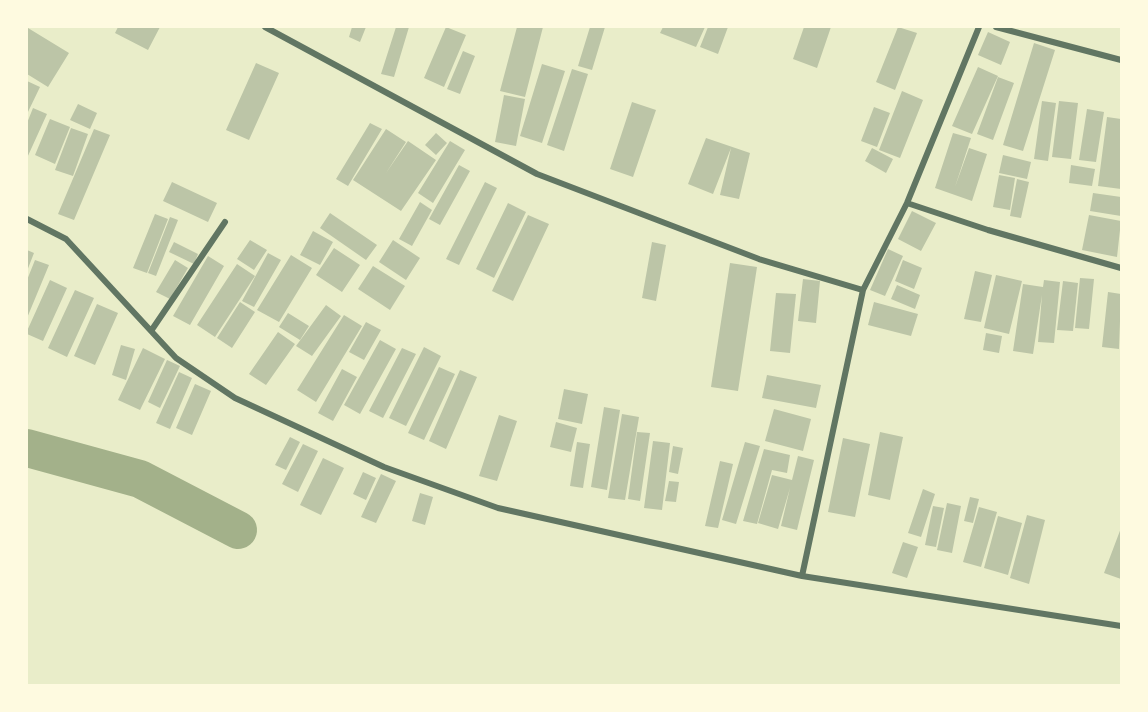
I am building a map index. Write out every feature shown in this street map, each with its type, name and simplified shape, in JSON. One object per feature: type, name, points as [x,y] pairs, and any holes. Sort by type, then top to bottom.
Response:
[{"type":"street","points":[[265,27],[537,174],[748,255],[863,290]]},
{"type":"street","points":[[802,576],[863,290],[907,203],[979,27]]},
{"type":"street","points":[[996,27],[1121,60]]},
{"type":"street","points":[[907,203],[987,230],[1121,268]]},
{"type":"street","points":[[27,219],[66,239],[176,358],[235,398],[394,471],[498,508],[802,576],[1121,626]]},
{"type":"street","points":[[151,331],[225,222]]},
{"type":"building","points":[[118,27],[160,27],[148,50],[115,33]]},
{"type":"building","points":[[352,27],[366,27],[360,42],[349,37]]},
{"type":"building","points":[[396,27],[409,27],[394,77],[381,74]]},
{"type":"building","points":[[446,27],[466,35],[444,87],[424,78]]},
{"type":"building","points":[[517,27],[543,27],[525,97],[500,91]]},
{"type":"building","points":[[590,27],[605,27],[592,70],[578,66]]},
{"type":"building","points":[[663,27],[705,27],[696,47],[660,33]]},
{"type":"building","points":[[708,27],[728,27],[718,54],[700,47]]},
{"type":"building","points":[[804,27],[831,27],[817,68],[793,59]]},
{"type":"building","points":[[898,27],[917,33],[895,90],[876,82]]},
{"type":"building","points":[[28,28],[69,53],[48,87],[27,74]]},
{"type":"building","points":[[988,32],[1010,42],[1001,65],[978,55]]},
{"type":"building","points":[[1034,43],[1055,50],[1023,151],[1003,145]]},
{"type":"building","points":[[463,51],[475,56],[460,94],[447,89]]},
{"type":"building","points":[[256,63],[279,73],[249,140],[226,130]]},
{"type":"building","points":[[542,64],[565,71],[542,143],[520,136]]},
{"type":"building","points":[[978,67],[998,76],[972,134],[952,126]]},
{"type":"building","points":[[572,69],[588,74],[564,151],[547,145]]},
{"type":"building","points":[[998,77],[1014,83],[993,140],[977,134]]},
{"type":"building","points":[[27,81],[40,87],[27,114]]},
{"type":"building","points":[[902,91],[923,100],[900,158],[879,150]]},
{"type":"building","points":[[504,95],[525,99],[516,146],[495,142]]},
{"type":"building","points":[[1042,101],[1056,103],[1048,161],[1034,159]]},
{"type":"building","points":[[1059,101],[1078,103],[1071,159],[1052,157]]},
{"type":"building","points":[[632,102],[656,110],[633,177],[610,169]]},
{"type":"building","points":[[78,104],[97,113],[90,129],[70,120]]},
{"type":"building","points":[[874,107],[890,113],[877,147],[861,141]]},
{"type":"building","points":[[33,108],[47,114],[27,158],[27,123]]},
{"type":"building","points":[[1087,109],[1104,112],[1096,162],[1079,160]]},
{"type":"building","points":[[1107,117],[1121,119],[1121,189],[1098,186]]},
{"type":"building","points":[[50,119],[70,127],[55,164],[35,155]]},
{"type":"building","points":[[370,123],[382,129],[348,186],[336,179]]},
{"type":"building","points":[[71,128],[88,134],[73,176],[55,170]]},
{"type":"building","points":[[94,129],[110,135],[74,220],[58,214]]},
{"type":"building","points":[[386,129],[406,142],[386,173],[408,141],[436,160],[401,211],[353,180]]},
{"type":"building","points":[[436,133],[447,143],[436,155],[425,145]]},
{"type":"building","points":[[953,133],[971,138],[955,187],[969,148],[987,154],[972,201],[935,188]]},
{"type":"building","points":[[706,138],[750,153],[739,199],[720,195],[731,148],[713,194],[688,184]]},
{"type":"building","points":[[450,141],[465,150],[433,203],[418,193]]},
{"type":"building","points":[[872,148],[893,159],[886,173],[865,161]]},
{"type":"building","points":[[1003,155],[1031,162],[1027,179],[999,173]]},
{"type":"building","points":[[459,165],[470,171],[440,225],[429,219]]},
{"type":"building","points":[[1071,165],[1095,169],[1092,186],[1069,183]]},
{"type":"building","points":[[999,175],[1015,178],[1010,210],[993,207]]},
{"type":"building","points":[[1017,179],[1029,182],[1021,218],[1010,216]]},
{"type":"building","points":[[172,182],[217,203],[208,222],[163,201]]},
{"type":"building","points":[[485,182],[497,188],[459,265],[446,259]]},
{"type":"building","points":[[1093,193],[1121,197],[1121,216],[1090,211]]},
{"type":"building","points":[[420,202],[432,210],[412,246],[399,239]]},
{"type":"building","points":[[508,203],[526,212],[494,278],[476,269]]},
{"type":"building","points":[[912,211],[936,223],[921,251],[898,239]]},
{"type":"building","points":[[330,213],[377,245],[366,260],[320,228]]},
{"type":"building","points":[[155,214],[168,219],[147,273],[133,268]]},
{"type":"building","points":[[528,215],[549,224],[513,301],[492,291]]},
{"type":"building","points":[[1089,215],[1121,221],[1117,257],[1082,250]]},
{"type":"building","points":[[170,217],[178,220],[156,276],[148,273]]},
{"type":"building","points":[[313,231],[333,242],[320,265],[300,255]]},
{"type":"building","points":[[250,240],[267,250],[254,270],[237,259]]},
{"type":"building","points":[[393,240],[420,258],[406,280],[379,262]]},
{"type":"building","points":[[174,242],[198,254],[194,264],[169,252]]},
{"type":"building","points":[[652,242],[666,245],[656,301],[642,298]]},
{"type":"building","points":[[334,248],[360,265],[342,292],[316,275]]},
{"type":"building","points":[[888,249],[903,256],[885,296],[870,290]]},
{"type":"building","points":[[27,250],[34,253],[27,271]]},
{"type":"building","points":[[268,253],[281,260],[254,307],[242,301]]},
{"type":"building","points":[[291,255],[312,268],[279,322],[257,310]]},
{"type":"building","points":[[208,256],[224,266],[190,325],[173,316]]},
{"type":"building","points":[[35,260],[49,265],[27,318],[27,280]]},
{"type":"building","points":[[175,260],[188,268],[170,299],[156,292]]},
{"type":"building","points":[[903,260],[922,268],[914,289],[895,281]]},
{"type":"building","points":[[730,263],[757,267],[738,391],[711,387]]},
{"type":"building","points":[[237,264],[255,276],[215,337],[197,325]]},
{"type":"building","points":[[373,266],[405,286],[390,310],[358,289]]},
{"type":"building","points":[[975,271],[992,275],[981,322],[964,319]]},
{"type":"building","points":[[996,275],[1022,281],[1009,334],[984,328]]},
{"type":"building","points":[[1080,278],[1094,279],[1089,329],[1075,328]]},
{"type":"building","points":[[803,279],[820,281],[816,323],[798,321]]},
{"type":"building","points":[[50,280],[67,288],[43,341],[27,334],[27,331]]},
{"type":"building","points":[[1044,280],[1060,282],[1054,343],[1038,342],[1042,295],[1033,354],[1013,351],[1023,284],[1043,287]]},
{"type":"building","points":[[1063,281],[1078,283],[1073,331],[1057,330]]},
{"type":"building","points":[[897,285],[920,295],[915,309],[891,299]]},
{"type":"building","points":[[75,290],[94,298],[67,357],[48,348]]},
{"type":"building","points":[[1108,292],[1121,294],[1119,349],[1102,347]]},
{"type":"building","points":[[776,293],[796,294],[790,353],[770,351]]},
{"type":"building","points":[[240,302],[255,312],[232,348],[217,338]]},
{"type":"building","points":[[874,302],[918,314],[911,336],[868,325]]},
{"type":"building","points":[[97,304],[118,313],[95,365],[74,356]]},
{"type":"building","points":[[326,305],[341,316],[312,356],[296,346]]},
{"type":"building","points":[[288,313],[309,326],[300,340],[279,327]]},
{"type":"building","points":[[344,315],[362,326],[316,402],[297,390]]},
{"type":"building","points":[[366,322],[381,330],[364,360],[349,352]]},
{"type":"building","points":[[278,332],[295,344],[266,385],[249,374]]},
{"type":"building","points":[[986,333],[1002,336],[999,353],[983,350]]},
{"type":"building","points":[[380,340],[396,349],[360,414],[344,405]]},
{"type":"building","points":[[121,345],[135,349],[126,380],[112,375]]},
{"type":"building","points":[[424,347],[441,356],[406,426],[389,418]]},
{"type":"building","points":[[143,348],[165,359],[140,410],[118,400]]},
{"type":"building","points":[[402,348],[416,354],[383,418],[369,411]]},
{"type":"building","points":[[167,360],[180,366],[160,408],[148,402]]},
{"type":"building","points":[[439,367],[455,374],[424,440],[408,433]]},
{"type":"building","points":[[342,369],[357,377],[333,421],[318,413]]},
{"type":"building","points":[[460,370],[477,377],[446,449],[429,441]]},
{"type":"building","points":[[179,372],[192,378],[170,429],[156,423]]},
{"type":"building","points":[[767,375],[821,385],[816,408],[762,398]]},
{"type":"building","points":[[195,384],[211,391],[192,435],[176,428]]},
{"type":"building","points":[[564,389],[588,394],[582,424],[558,419]]},
{"type":"building","points":[[604,407],[620,410],[607,490],[591,487]]},
{"type":"building","points":[[774,409],[811,419],[803,451],[765,441]]},
{"type":"building","points":[[622,414],[639,417],[625,500],[608,498]]},
{"type":"building","points":[[499,415],[517,421],[497,481],[479,476]]},
{"type":"building","points":[[556,422],[577,428],[571,452],[550,447]]},
{"type":"building","points":[[637,432],[650,433],[640,501],[628,499]]},
{"type":"building","points":[[880,432],[903,437],[890,500],[868,495]]},
{"type":"building","points":[[290,437],[300,442],[286,470],[275,465]]},
{"type":"building","points":[[843,438],[870,444],[855,517],[828,512]]},
{"type":"building","points":[[653,441],[670,443],[662,510],[644,508]]},
{"type":"building","points":[[577,442],[590,444],[583,488],[570,486]]},
{"type":"building","points":[[745,442],[760,446],[736,524],[722,520]]},
{"type":"building","points":[[303,444],[318,451],[298,492],[282,484]]},
{"type":"building","points":[[673,446],[683,448],[678,474],[669,472]]},
{"type":"building","points":[[764,449],[790,455],[787,473],[772,470],[757,524],[743,521]]},
{"type":"building","points":[[798,456],[814,460],[797,530],[781,526],[790,488],[778,529],[758,523],[772,475],[792,480]]},
{"type":"building","points":[[323,458],[344,468],[321,515],[300,505]]},
{"type":"building","points":[[720,461],[733,464],[718,528],[705,526]]},
{"type":"building","points":[[363,472],[376,478],[366,500],[353,494]]},
{"type":"building","points":[[381,474],[396,481],[376,523],[361,517]]},
{"type":"building","points":[[669,481],[679,482],[676,502],[665,501]]},
{"type":"building","points":[[923,489],[935,494],[921,537],[908,533]]},
{"type":"building","points":[[420,493],[433,497],[425,525],[412,521]]},
{"type":"building","points":[[970,497],[979,499],[973,523],[964,521]]},
{"type":"building","points":[[947,503],[961,506],[952,553],[937,550]]},
{"type":"building","points":[[933,506],[944,508],[936,547],[925,545]]},
{"type":"building","points":[[979,507],[997,512],[981,567],[963,562]]},
{"type":"building","points":[[1027,515],[1045,520],[1029,584],[1010,578]]},
{"type":"building","points":[[998,516],[1022,523],[1008,575],[984,568]]},
{"type":"building","points":[[1121,528],[1121,579],[1104,573]]},
{"type":"building","points":[[903,542],[918,547],[907,578],[892,573]]},
{"type":"waterway","points":[[27,448],[140,479],[238,530]]}]
